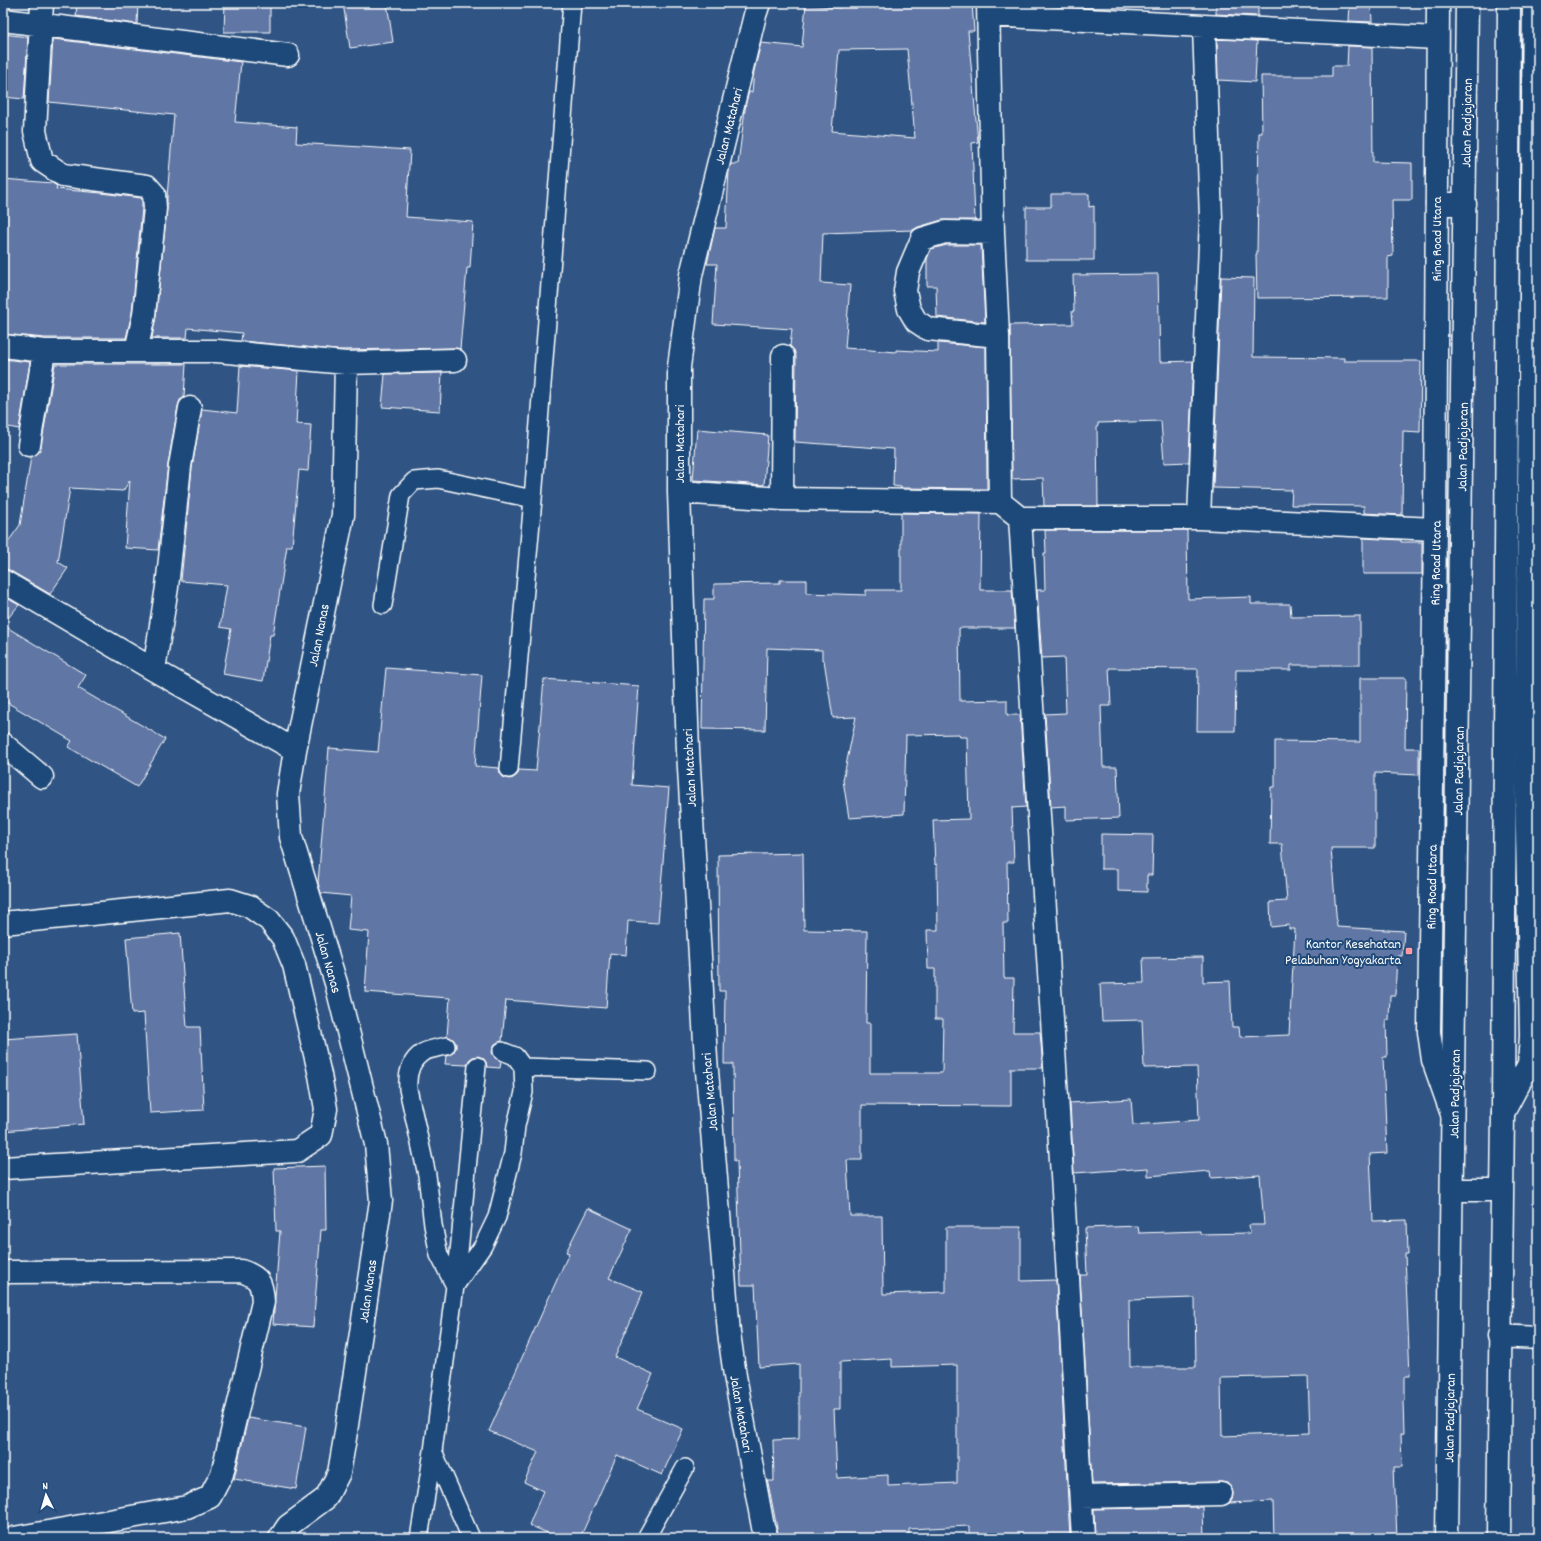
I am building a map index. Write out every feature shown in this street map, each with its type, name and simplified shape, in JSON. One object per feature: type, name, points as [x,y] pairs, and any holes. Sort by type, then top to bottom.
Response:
[{"type":"main road","points":[[42,3],[35,131],[42,161],[63,175],[147,186],[154,194],[155,208],[144,315],[136,351]]},
{"type":"main road","name":"Jalan Matahari","points":[[759,3],[691,275],[679,367],[679,492],[688,759],[706,1059],[728,1324],[735,1376],[763,1527],[767,1538]]},
{"type":"main road","name":"Ring Road Utara","points":[[1438,3],[1435,529],[1429,1032],[1433,1060],[1454,1119]]},
{"type":"main road","name":"Jalan Padjajaran","points":[[1447,1538],[1454,1119],[1467,3]]},
{"type":"main road","points":[[1499,1536],[1501,1190],[1503,1113],[1509,3]]},
{"type":"main road","points":[[1503,1113],[1534,1064],[1531,1036],[1536,141],[1534,3]]},
{"type":"main road","points":[[1000,502],[998,336],[993,233],[988,9],[1204,27],[1437,38]]},
{"type":"main road","points":[[3,20],[288,55]]},
{"type":"main road","points":[[1199,518],[1211,218],[1204,27]]},
{"type":"main road","points":[[1436,204],[1465,204]]},
{"type":"main road","points":[[993,233],[945,232],[922,239],[908,272],[906,291],[909,309],[916,321],[928,329],[998,336]]},
{"type":"main road","points":[[3,346],[44,351],[217,352],[346,363],[455,360]]},
{"type":"main road","points":[[29,445],[44,351]]},
{"type":"main road","points":[[782,499],[783,356]]},
{"type":"main road","name":"Jalan Nanas","points":[[280,1538],[288,1526],[326,1498],[339,1473],[380,1201],[376,1144],[336,984],[291,837],[288,794],[295,750],[343,515],[346,363]]},
{"type":"main road","points":[[154,670],[167,587],[180,466],[190,408]]},
{"type":"main road","points":[[679,492],[782,499],[1000,502],[1020,518],[1199,518],[1435,529]]},
{"type":"main road","points":[[1020,518],[1083,1538]]},
{"type":"main road","points":[[3,581],[154,670],[295,750]]},
{"type":"main road","points":[[3,744],[42,777]]},
{"type":"main road","points":[[3,923],[230,900],[249,906],[269,920],[283,938],[294,966],[320,1074],[326,1109],[321,1135],[297,1151],[3,1168]]},
{"type":"main road","points":[[1452,1190],[1501,1190]]},
{"type":"main road","points":[[3,1272],[240,1271],[254,1276],[262,1288],[263,1302],[222,1474],[210,1497],[187,1507],[14,1538]]},
{"type":"main road","points":[[1500,1336],[1538,1338]]},
{"type":"main road","points":[[1080,1497],[1221,1494]]},
{"type":"lane","points":[[509,769],[533,499],[572,3]]},
{"type":"lane","points":[[383,605],[401,495],[414,481],[438,479],[533,499]]},
{"type":"lane","points":[[446,1046],[422,1052],[413,1062],[407,1075],[408,1089],[427,1175],[433,1225],[439,1254],[455,1286]]},
{"type":"lane","points":[[455,1286],[483,1246],[499,1211],[513,1153],[516,1126],[524,1092],[523,1066],[514,1056],[502,1051]]},
{"type":"lane","points":[[419,1538],[433,1451],[455,1286],[477,1066]]},
{"type":"lane","points":[[523,1066],[648,1071]]},
{"type":"lane","points":[[433,1451],[471,1538]]},
{"type":"lane","points":[[646,1538],[685,1468]]},
{"type":"building","points":[[77,3],[138,3],[137,24],[76,16]]},
{"type":"building","points":[[225,3],[270,3],[270,32],[224,32]]},
{"type":"building","points":[[343,3],[387,3],[393,42],[350,48]]},
{"type":"building","points":[[839,3],[972,3],[974,31],[968,31],[978,142],[972,143],[975,220],[942,220],[918,227],[913,230],[823,233],[821,283],[850,285],[845,348],[896,352],[896,350],[938,352],[938,343],[986,347],[987,489],[901,488],[893,486],[894,449],[795,442],[796,356],[794,350],[790,346],[792,329],[713,324],[717,264],[707,264],[715,228],[726,228],[729,171],[731,164],[738,164],[746,102],[749,92],[752,92],[754,71],[761,43],[802,47],[806,4],[840,8]],"holes":[[[907,49],[915,138],[832,131],[839,50]]]},
{"type":"building","points":[[1216,3],[1258,3],[1258,16],[1216,14]]},
{"type":"building","points":[[1350,3],[1371,3],[1372,22],[1349,21]]},
{"type":"building","points":[[3,34],[28,37],[24,99],[3,97]]},
{"type":"building","points":[[53,39],[241,62],[235,122],[297,127],[296,143],[410,150],[406,217],[473,222],[470,268],[467,268],[460,349],[336,350],[241,341],[242,333],[188,328],[187,338],[152,338],[156,316],[167,209],[174,115],[49,102]]},
{"type":"building","points":[[1217,39],[1257,41],[1255,82],[1218,80]]},
{"type":"building","points":[[1348,46],[1372,47],[1373,162],[1412,163],[1412,200],[1392,200],[1393,256],[1388,257],[1388,297],[1257,298],[1256,254],[1259,133],[1262,133],[1261,76],[1332,76],[1332,66],[1347,66]]},
{"type":"building","points":[[3,179],[52,183],[57,186],[56,189],[101,193],[142,199],[132,313],[126,338],[45,338],[3,334]]},
{"type":"building","points":[[1051,194],[1089,194],[1089,207],[1094,206],[1094,260],[1026,260],[1026,207],[1051,207]]},
{"type":"building","points":[[947,245],[981,245],[985,322],[937,317],[936,286],[927,286],[927,259],[931,249]]},
{"type":"building","points":[[1158,274],[1160,362],[1193,361],[1189,462],[1164,463],[1161,421],[1098,423],[1098,506],[1044,506],[1043,478],[1012,479],[1010,325],[1073,324],[1073,275]]},
{"type":"building","points":[[1221,277],[1254,278],[1253,357],[1344,358],[1344,361],[1421,361],[1420,432],[1403,431],[1402,515],[1364,513],[1364,506],[1291,505],[1292,490],[1213,488]]},
{"type":"building","points":[[3,359],[30,362],[19,429],[3,426]]},
{"type":"building","points":[[55,364],[186,364],[184,397],[180,400],[178,406],[168,464],[158,550],[125,548],[130,480],[123,491],[70,488],[58,562],[68,568],[50,594],[9,570],[3,569],[3,549],[20,525],[31,457],[38,453],[41,447]]},
{"type":"building","points":[[240,366],[299,371],[296,424],[311,425],[308,471],[299,470],[292,546],[287,546],[273,635],[270,635],[263,681],[223,674],[231,629],[220,627],[227,585],[181,581],[192,468],[202,409],[237,413]]},
{"type":"building","points":[[442,373],[440,411],[382,407],[385,374]]},
{"type":"building","points":[[697,429],[768,435],[764,485],[693,480]]},
{"type":"building","points":[[901,513],[981,514],[980,590],[1012,590],[1015,628],[959,628],[960,701],[1007,700],[1007,715],[1020,715],[1026,807],[1012,808],[1014,862],[1007,862],[1008,923],[1003,923],[1004,978],[1014,978],[1013,1032],[1040,1032],[1043,1068],[1011,1068],[1011,1106],[862,1105],[862,1160],[847,1160],[850,1216],[882,1216],[883,1294],[946,1292],[946,1227],[1021,1227],[1021,1281],[1056,1280],[1070,1538],[969,1538],[969,1526],[909,1529],[909,1538],[779,1538],[767,1481],[774,1481],[773,1440],[799,1439],[799,1364],[759,1367],[755,1285],[741,1285],[737,1161],[734,1161],[733,1064],[724,1064],[725,991],[719,991],[718,855],[803,853],[804,930],[867,931],[866,1023],[870,1023],[870,1073],[942,1073],[943,1019],[935,1019],[935,969],[928,969],[927,930],[938,930],[937,864],[935,865],[933,820],[969,819],[967,737],[960,737],[959,734],[906,735],[904,814],[849,818],[843,780],[856,717],[833,718],[824,660],[822,660],[822,650],[767,648],[765,730],[702,729],[704,599],[714,599],[714,584],[780,583],[780,580],[806,580],[806,593],[866,595],[866,590],[901,590]],"holes":[[[892,1359],[892,1367],[957,1365],[957,1483],[888,1486],[888,1475],[837,1478],[834,1409],[840,1409],[840,1362]]]},
{"type":"building","points":[[1045,530],[1187,530],[1188,599],[1251,597],[1251,604],[1290,604],[1291,617],[1360,616],[1360,665],[1291,665],[1291,670],[1236,670],[1235,731],[1197,731],[1198,669],[1109,668],[1111,706],[1101,706],[1103,767],[1117,767],[1119,818],[1066,820],[1066,806],[1051,807],[1045,714],[1066,713],[1064,657],[1042,658],[1037,590],[1045,590]]},
{"type":"building","points":[[1363,538],[1401,540],[1401,542],[1422,542],[1422,574],[1363,574]]},
{"type":"building","points":[[3,596],[19,605],[3,624]]},
{"type":"building","points":[[3,625],[86,675],[78,688],[165,739],[137,787],[68,747],[72,741],[3,700]]},
{"type":"building","points":[[386,668],[482,675],[475,766],[499,768],[503,777],[509,779],[517,775],[519,770],[536,771],[544,679],[639,686],[632,785],[669,788],[658,923],[628,921],[626,955],[610,953],[606,1008],[506,1000],[502,1041],[495,1044],[492,1052],[495,1058],[501,1061],[500,1068],[487,1067],[483,1058],[478,1056],[469,1060],[467,1065],[445,1064],[446,1056],[453,1053],[456,1048],[456,1043],[453,1039],[447,1036],[450,998],[365,992],[369,932],[348,930],[351,896],[321,893],[318,883],[329,748],[378,752]]},
{"type":"building","points":[[1360,678],[1406,678],[1405,748],[1419,748],[1419,775],[1375,773],[1375,848],[1331,848],[1337,927],[1404,931],[1402,956],[1397,956],[1395,995],[1390,995],[1389,1020],[1386,1020],[1387,1057],[1383,1057],[1387,1153],[1370,1154],[1373,1221],[1407,1220],[1408,1254],[1405,1254],[1410,1376],[1405,1376],[1405,1401],[1403,1401],[1404,1433],[1401,1434],[1402,1467],[1394,1467],[1397,1538],[1336,1538],[1336,1536],[1274,1538],[1273,1501],[1229,1503],[1232,1500],[1233,1493],[1231,1487],[1227,1483],[1092,1484],[1080,1275],[1087,1275],[1085,1228],[1138,1226],[1139,1233],[1200,1231],[1200,1234],[1250,1233],[1249,1225],[1264,1225],[1260,1175],[1211,1178],[1210,1171],[1148,1176],[1148,1168],[1074,1173],[1070,1103],[1131,1099],[1133,1125],[1199,1120],[1197,1067],[1144,1068],[1142,1020],[1102,1021],[1100,984],[1144,983],[1143,958],[1203,957],[1203,982],[1230,981],[1232,1027],[1239,1027],[1240,1037],[1289,1035],[1295,929],[1289,929],[1289,925],[1271,927],[1270,902],[1287,901],[1282,844],[1270,844],[1271,787],[1275,787],[1275,741],[1360,742]],"holes":[[[1195,1298],[1196,1367],[1130,1367],[1129,1300]],[[1308,1376],[1310,1433],[1222,1436],[1221,1378]]]},
{"type":"building","points":[[1101,834],[1153,835],[1152,875],[1147,875],[1147,892],[1118,891],[1118,869],[1101,869]]},
{"type":"building","points":[[180,933],[187,1027],[200,1027],[204,1110],[150,1113],[144,1013],[132,1014],[126,938]]},
{"type":"building","points":[[77,1034],[84,1124],[3,1131],[3,1039]]},
{"type":"building","points":[[325,1166],[326,1230],[321,1230],[313,1327],[273,1324],[280,1231],[276,1231],[274,1168]]},
{"type":"building","points":[[588,1208],[632,1229],[609,1278],[643,1292],[615,1357],[653,1374],[637,1409],[683,1429],[662,1475],[617,1455],[580,1538],[559,1538],[529,1525],[543,1491],[524,1482],[538,1452],[489,1431],[569,1253],[566,1252]]},
{"type":"building","points":[[248,1418],[306,1427],[296,1489],[234,1479]]},
{"type":"building","points":[[1203,1507],[1204,1538],[1095,1538],[1094,1509]]},
{"type":"place","name":"Kantor Kesehatan Pelabuhan Yogyakarta","points":[[1409,951]]}]
